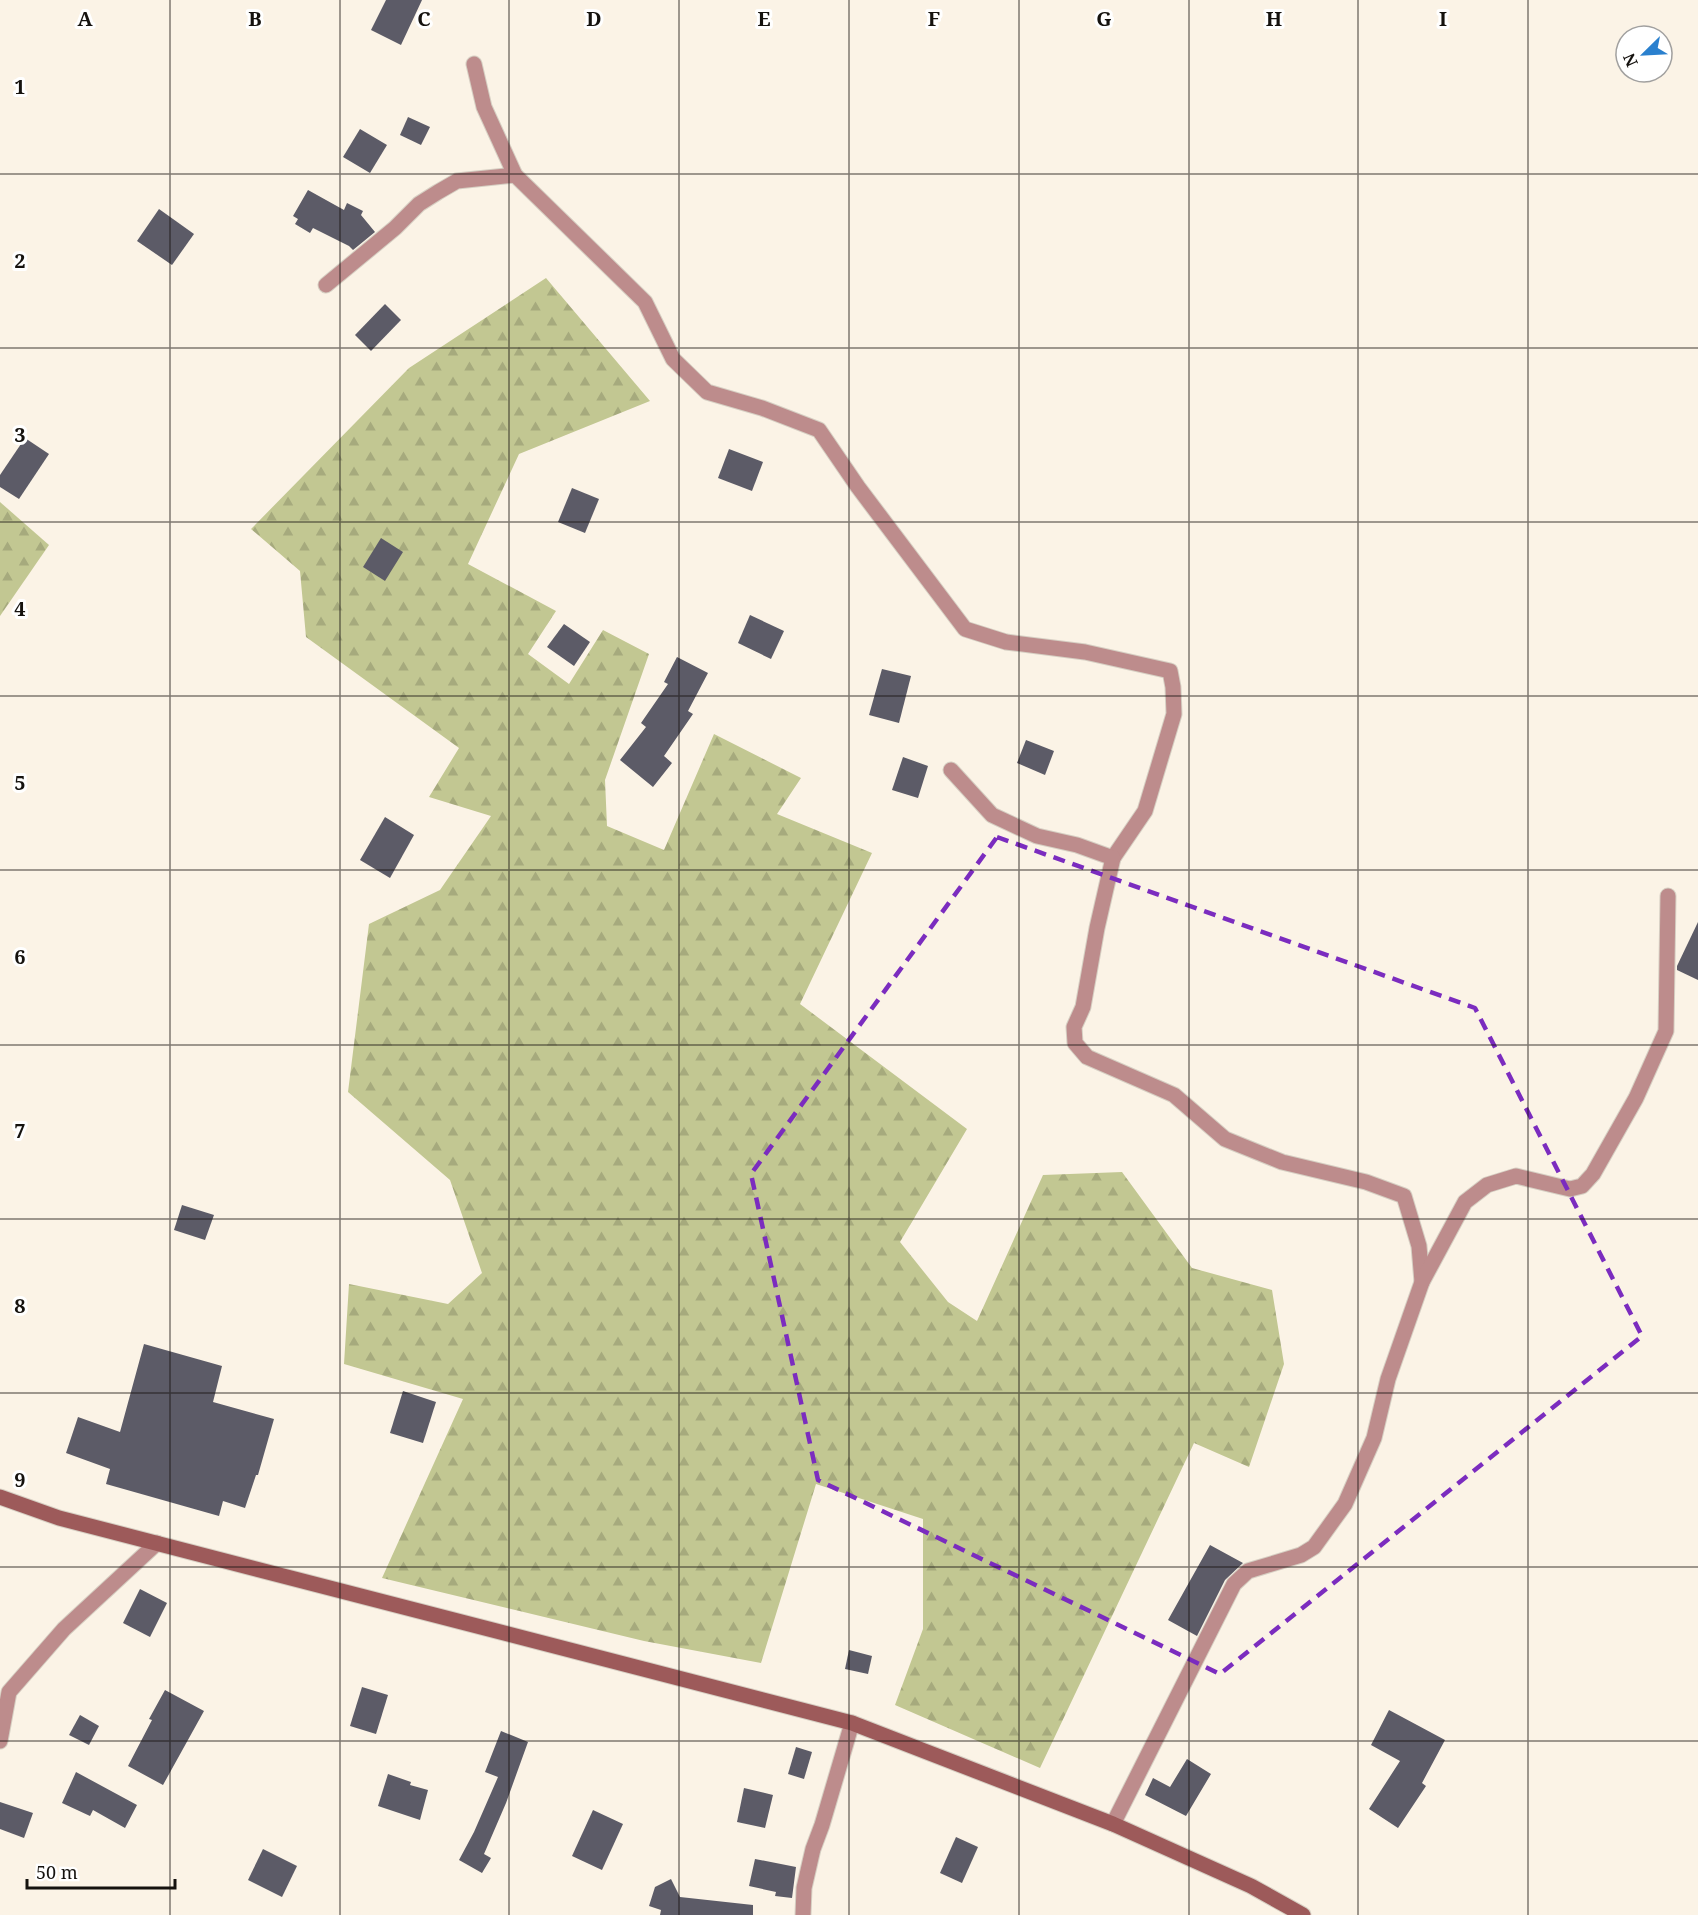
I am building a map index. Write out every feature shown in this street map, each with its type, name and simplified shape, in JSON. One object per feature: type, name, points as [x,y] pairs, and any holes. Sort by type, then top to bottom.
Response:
[{"type":"main road","points":[[0,1497],[59,1518],[157,1544],[852,1723],[1113,1824],[1240,1881],[1303,1915]]},
{"type":"street","points":[[474,64],[484,106],[515,175],[645,302],[673,359],[707,392],[762,408],[819,430],[872,506],[965,629],[1006,642],[1085,652],[1170,671],[1174,714],[1144,811],[1113,858],[1097,928],[1083,1007],[1074,1027],[1075,1043],[1087,1057],[1174,1095],[1225,1139],[1282,1162],[1366,1182],[1404,1196],[1419,1246],[1422,1282]]},
{"type":"street","points":[[326,285],[395,228],[419,204],[447,186],[457,181],[515,175]]},
{"type":"street","points":[[951,770],[993,815],[1037,836],[1077,844],[1113,858]]},
{"type":"street","points":[[1113,1824],[1234,1584],[1248,1571],[1301,1555],[1314,1547],[1345,1504],[1374,1438],[1388,1379],[1422,1282],[1465,1202],[1487,1185],[1516,1176],[1570,1189],[1582,1186],[1593,1174],[1636,1098],[1666,1032],[1668,896]]},
{"type":"street","points":[[0,1741],[9,1692],[64,1629],[157,1544]]},
{"type":"street","points":[[803,1915],[804,1888],[813,1849],[852,1723]]},
{"type":"highlighted area","points":[[997,837],[1475,1008],[1642,1336],[1220,1674],[818,1480],[751,1174]]},
{"type":"green space","points":[[546,278],[650,401],[519,454],[468,564],[556,611],[528,654],[569,684],[603,630],[649,654],[605,780],[607,826],[664,850],[714,734],[801,778],[777,814],[872,853],[800,1004],[967,1129],[900,1242],[948,1302],[977,1321],[1043,1175],[1122,1172],[1192,1268],[1272,1290],[1284,1364],[1249,1467],[1194,1443],[1040,1768],[895,1705],[923,1629],[923,1519],[816,1484],[761,1663],[644,1641],[382,1578],[463,1399],[344,1364],[349,1284],[448,1304],[482,1273],[450,1180],[348,1092],[369,924],[440,890],[491,816],[429,797],[459,748],[306,637],[300,571],[251,529],[409,368]]},
{"type":"green space","points":[[0,502],[49,545],[0,616]]},
{"type":"building","points":[[386,0],[422,0],[401,45],[371,30]]},
{"type":"building","points":[[408,117],[430,127],[421,145],[400,135]]},
{"type":"building","points":[[360,129],[387,145],[370,173],[343,157]]},
{"type":"building","points":[[308,190],[344,210],[347,203],[363,211],[361,215],[375,232],[353,250],[313,228],[310,233],[295,224],[298,219],[293,216]]},
{"type":"building","points":[[159,209],[194,234],[172,265],[137,241]]},
{"type":"building","points":[[385,304],[401,320],[371,351],[355,335]]},
{"type":"building","points":[[25,438],[49,454],[19,499],[0,487],[0,475]]},
{"type":"building","points":[[729,449],[763,462],[752,491],[718,478]]},
{"type":"building","points":[[572,488],[599,499],[585,533],[558,522]]},
{"type":"building","points":[[381,538],[403,552],[385,581],[363,567]]},
{"type":"building","points":[[750,615],[784,631],[771,659],[738,643]]},
{"type":"building","points":[[564,624],[590,642],[574,666],[547,647]]},
{"type":"building","points":[[677,657],[708,673],[688,711],[693,714],[664,756],[672,763],[653,787],[620,760],[646,727],[641,723],[668,684],[664,682]]},
{"type":"building","points":[[882,669],[911,676],[899,723],[869,715]]},
{"type":"building","points":[[1026,740],[1054,751],[1045,775],[1017,763]]},
{"type":"building","points":[[903,757],[928,766],[918,798],[892,790]]},
{"type":"building","points":[[385,817],[414,835],[390,878],[360,860]]},
{"type":"building","points":[[1698,922],[1698,980],[1677,970],[1677,966]]},
{"type":"building","points":[[182,1205],[214,1215],[205,1240],[174,1230]]},
{"type":"building","points":[[144,1344],[222,1366],[213,1402],[274,1419],[258,1475],[256,1475],[245,1508],[223,1501],[219,1516],[106,1484],[110,1469],[66,1453],[78,1417],[120,1432]]},
{"type":"building","points":[[403,1391],[436,1402],[423,1443],[390,1433]]},
{"type":"building","points":[[1210,1545],[1243,1563],[1225,1580],[1197,1636],[1168,1620]]},
{"type":"building","points":[[140,1589],[167,1603],[150,1637],[123,1623]]},
{"type":"building","points":[[849,1650],[872,1656],[868,1674],[845,1669]]},
{"type":"building","points":[[362,1687],[388,1695],[376,1734],[350,1726]]},
{"type":"building","points":[[165,1690],[204,1711],[163,1785],[128,1766]]},
{"type":"building","points":[[1389,1710],[1445,1740],[1422,1783],[1426,1786],[1398,1828],[1369,1809],[1400,1761],[1371,1745]]},
{"type":"building","points":[[80,1715],[99,1726],[89,1745],[69,1735]]},
{"type":"building","points":[[501,1731],[528,1742],[506,1803],[484,1854],[491,1858],[482,1873],[459,1860],[498,1777],[485,1772]]},
{"type":"building","points":[[796,1747],[812,1752],[804,1779],[788,1774]]},
{"type":"building","points":[[1187,1759],[1211,1774],[1186,1816],[1145,1795],[1153,1778],[1170,1787]]},
{"type":"building","points":[[76,1772],[137,1805],[125,1828],[93,1810],[90,1816],[62,1803]]},
{"type":"building","points":[[388,1774],[411,1782],[410,1785],[428,1790],[420,1820],[378,1806]]},
{"type":"building","points":[[744,1788],[773,1795],[765,1828],[737,1822]]},
{"type":"building","points":[[0,1802],[33,1813],[24,1838],[0,1829]]},
{"type":"building","points":[[593,1810],[623,1824],[602,1870],[572,1856]]},
{"type":"building","points":[[956,1837],[978,1847],[962,1883],[940,1873]]},
{"type":"building","points":[[263,1849],[297,1866],[282,1897],[248,1880]]},
{"type":"building","points":[[755,1859],[796,1867],[792,1898],[775,1896],[776,1892],[749,1886]]},
{"type":"building","points":[[671,1879],[680,1897],[753,1905],[753,1915],[660,1915],[661,1910],[649,1906],[655,1887]]}]
